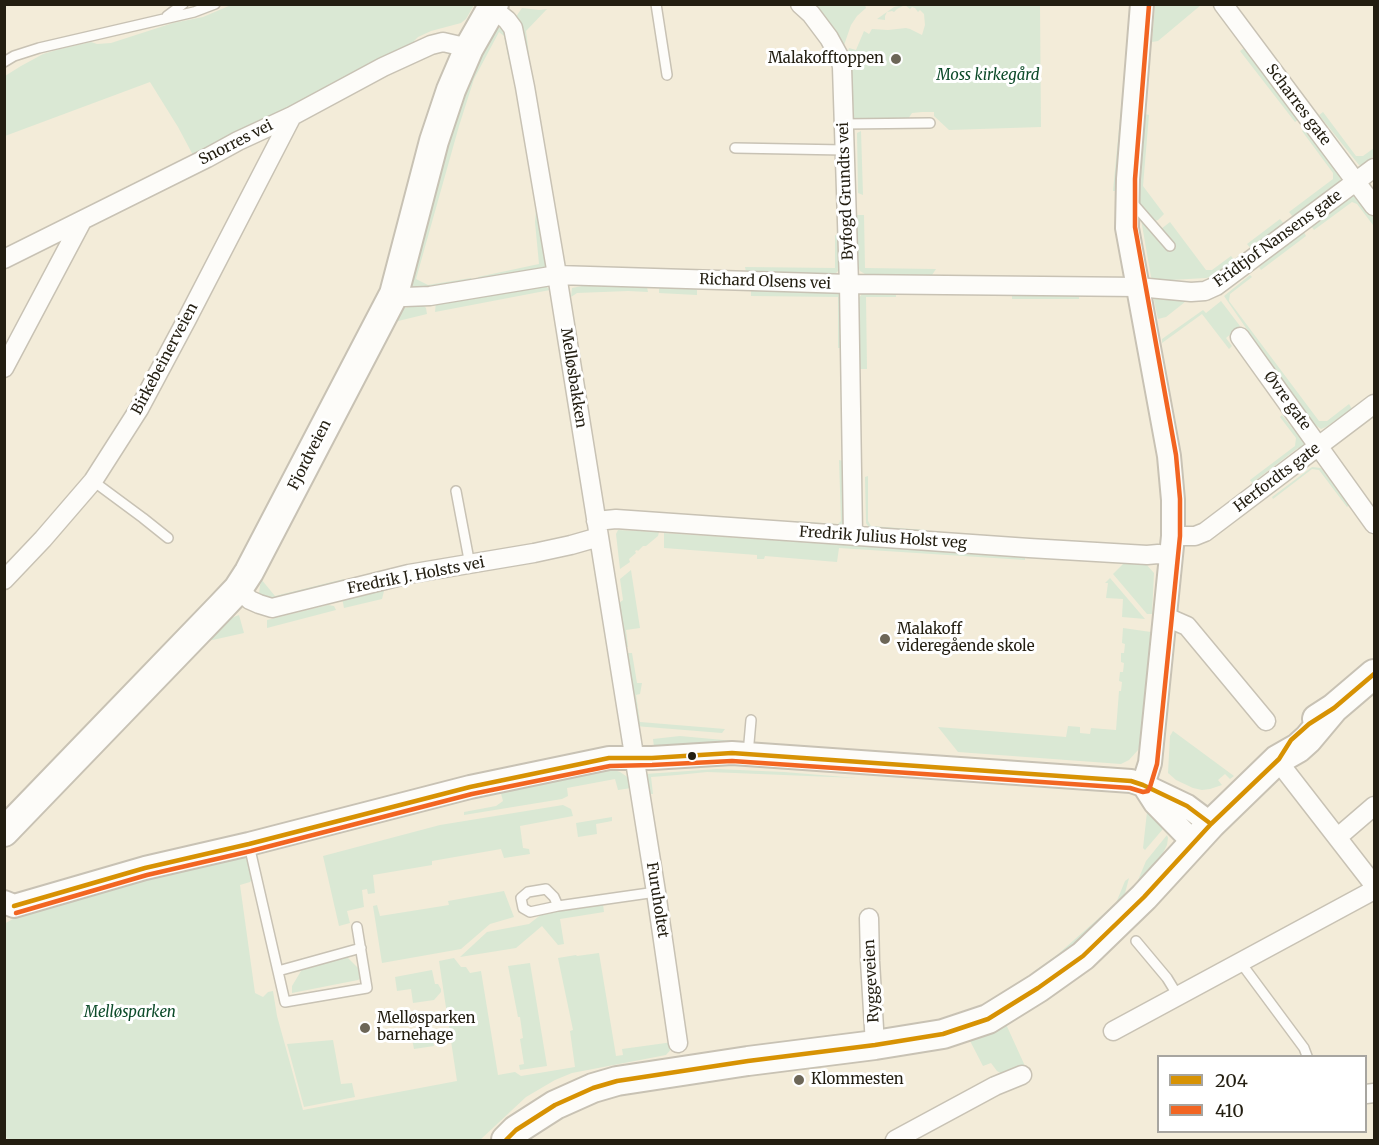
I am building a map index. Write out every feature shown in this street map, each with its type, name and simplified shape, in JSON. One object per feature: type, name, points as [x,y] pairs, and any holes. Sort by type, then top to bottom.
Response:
[{"type":"main road","name":"Fjordveien","points":[[4,832],[238,589],[258,556],[394,294],[434,141],[451,90],[469,48],[493,6]]},
{"type":"main road","name":"Ryggeveien","points":[[506,1140],[516,1130],[555,1105],[593,1088],[617,1081],[943,1034],[988,1019],[1083,956],[1143,897],[1202,833],[1278,760],[1291,740],[1308,724],[1334,708],[1374,674]]},
{"type":"street","name":"Byfogd Grundts vei","points":[[800,4],[811,14],[829,38],[840,58],[843,82],[853,535]]},
{"type":"street","points":[[1142,4],[1127,196],[1128,228],[1169,456],[1173,500],[1172,546],[1150,763],[1143,785]]},
{"type":"street","name":"Scharres gate","points":[[1222,4],[1374,206]]},
{"type":"street","name":"Melløsbakken","points":[[493,6],[513,28],[557,275],[634,757]]},
{"type":"street","name":"Snorres vei","points":[[4,259],[292,116],[383,67],[431,45],[443,42],[469,48]]},
{"type":"street","name":"Birkebeinerveien","points":[[4,580],[93,481],[139,409],[292,116]]},
{"type":"street","name":"Fridtjof Nansens gate","points":[[1138,287],[1191,292],[1205,291],[1216,286],[1374,168]]},
{"type":"street","points":[[4,368],[82,221]]},
{"type":"street","name":"Richard Olsens vei","points":[[394,294],[405,297],[430,296],[557,275],[849,284],[1138,287]]},
{"type":"street","name":"Øvre gate","points":[[1240,337],[1374,524]]},
{"type":"street","name":"Herfordts gate","points":[[1172,546],[1200,535],[1374,404]]},
{"type":"street","name":"Fredrik Julius Holst veg","points":[[598,529],[616,519],[1147,555],[1158,554],[1172,546]]},
{"type":"street","name":"Fredrik J. Holsts vei","points":[[238,589],[250,600],[272,608],[409,574],[470,565],[571,545],[598,529]]},
{"type":"street","points":[[1164,616],[1187,626],[1270,718]]},
{"type":"street","points":[[7,908],[145,868],[249,844],[470,787],[609,758],[732,753],[1131,781],[1187,806],[1202,833]]},
{"type":"street","name":"Furuholtet","points":[[634,757],[678,1043]]},
{"type":"street","points":[[1278,760],[1374,885]]},
{"type":"street","points":[[1338,837],[1374,806]]},
{"type":"street","points":[[1113,1031],[1374,890]]},
{"type":"street","name":"Ryggeveien","points":[[869,918],[875,1045]]},
{"type":"street","points":[[895,1140],[995,1086],[1022,1075]]},
{"type":"lane","points":[[163,19],[183,4]]},
{"type":"lane","points":[[4,62],[14,56],[39,48],[194,12],[215,4]]},
{"type":"lane","points":[[656,4],[667,75]]},
{"type":"lane","points":[[844,124],[930,123]]},
{"type":"lane","points":[[735,148],[844,150]]},
{"type":"lane","points":[[1127,196],[1170,246]]},
{"type":"lane","points":[[93,481],[168,538]]},
{"type":"lane","points":[[456,491],[470,565]]},
{"type":"lane","points":[[748,754],[751,720]]},
{"type":"lane","points":[[249,844],[285,1002],[367,988],[357,927]]},
{"type":"lane","points":[[558,906],[656,892]]},
{"type":"lane","points":[[1136,941],[1167,978],[1178,996]]},
{"type":"lane","points":[[278,971],[361,948]]},
{"type":"lane","points":[[1241,963],[1298,1040],[1306,1055]]},
{"type":"green space","points":[[1155,4],[1201,5],[1158,41],[1152,42]]},
{"type":"green space","points":[[231,5],[474,5],[461,23],[418,37],[412,45],[194,157],[150,82],[5,136],[5,76],[21,66],[43,54],[60,49],[91,42],[111,43],[173,23],[203,17]]},
{"type":"green space","points":[[807,5],[865,5],[866,8],[851,25],[842,51]]},
{"type":"green space","points":[[905,5],[894,12],[887,12],[885,20],[877,19],[894,7]]},
{"type":"green space","name":"Moss kirkegård","points":[[905,5],[1040,5],[1041,127],[949,130],[934,116],[934,112],[912,113],[908,119],[853,119],[848,73],[852,73],[847,55],[849,48],[856,50],[864,31],[869,34],[872,29],[906,28],[922,35],[925,25],[924,14],[920,10],[918,12],[915,8],[910,9]]},
{"type":"green space","points":[[522,8],[547,9],[526,31],[532,79],[515,18]]},
{"type":"green space","points":[[505,26],[513,58],[509,61],[504,36],[499,32],[474,79],[416,279],[428,285],[471,278],[472,282],[426,290],[414,288],[411,286],[411,281],[454,118],[476,61],[497,28]]},
{"type":"green space","points":[[1247,46],[1301,118],[1295,122],[1240,51]]},
{"type":"green space","points":[[1125,66],[1130,66],[1118,187],[1116,191],[1113,191]]},
{"type":"green space","points":[[1323,112],[1356,156],[1363,156],[1374,148],[1374,156],[1359,165],[1319,115]]},
{"type":"green space","points":[[1145,114],[1149,115],[1143,186],[1164,214],[1155,221],[1139,202]]},
{"type":"green space","points":[[1307,127],[1341,171],[1341,178],[1339,184],[1293,217],[1289,212],[1333,179],[1333,173],[1302,131]]},
{"type":"green space","points":[[861,131],[863,195],[858,193],[857,133]]},
{"type":"green space","points":[[1356,195],[1374,219],[1373,225],[1357,204],[1352,202],[1314,230],[1311,226],[1351,196]]},
{"type":"green space","points":[[537,196],[547,264],[545,267],[479,280],[478,277],[539,264],[535,222]]},
{"type":"green space","points":[[853,215],[864,215],[865,268],[936,269],[932,275],[865,274],[860,271],[857,265]]},
{"type":"green space","points":[[1141,219],[1161,229],[1170,222],[1206,270],[1212,270],[1231,256],[1235,261],[1217,275],[1206,278],[1154,281],[1151,277]]},
{"type":"green space","points":[[1280,219],[1285,225],[1252,250],[1247,244]]},
{"type":"green space","points":[[1304,232],[1306,236],[1261,270],[1259,267]]},
{"type":"green space","points":[[835,235],[839,236],[840,269],[836,273],[807,276],[746,272],[745,267],[835,268]]},
{"type":"green space","points":[[1250,275],[1252,277],[1230,294],[1229,301],[1319,421],[1327,421],[1349,404],[1352,409],[1326,427],[1321,429],[1315,425],[1257,347],[1244,335],[1248,331],[1224,296]]},
{"type":"green space","points":[[543,283],[550,290],[435,312],[436,302]]},
{"type":"green space","points":[[582,286],[647,287],[648,292],[577,293],[571,297],[572,288]]},
{"type":"green space","points":[[662,286],[695,288],[697,295],[659,293]]},
{"type":"green space","points":[[752,289],[842,291],[845,348],[838,348],[838,297],[751,296]]},
{"type":"green space","points":[[866,291],[896,292],[896,297],[866,297],[867,369],[859,369],[858,299]]},
{"type":"green space","points":[[1012,295],[1079,295],[1079,299],[1012,299]]},
{"type":"green space","points":[[1153,296],[1190,298],[1166,317],[1158,319]]},
{"type":"green space","points":[[1221,301],[1240,326],[1226,338],[1232,346],[1229,349],[1202,314],[1162,343],[1162,339],[1203,310],[1206,313]]},
{"type":"green space","points":[[422,304],[427,314],[394,322],[401,309]]},
{"type":"green space","points":[[1282,415],[1298,435],[1301,432],[1308,443],[1252,483],[1250,480],[1295,446],[1296,438],[1280,417]]},
{"type":"green space","points":[[839,460],[844,461],[846,524],[843,527],[791,524],[792,521],[838,524],[841,521]]},
{"type":"green space","points":[[1312,467],[1321,468],[1349,505],[1347,507],[1319,470],[1312,469],[1273,499],[1272,497]]},
{"type":"green space","points":[[868,476],[868,521],[871,526],[927,530],[927,533],[870,529],[866,523],[865,477]]},
{"type":"green space","points":[[618,530],[659,532],[658,536],[646,546],[635,551],[636,553],[629,559],[630,562],[620,569],[616,534]]},
{"type":"green space","points":[[664,533],[1025,557],[1025,560],[839,548],[837,562],[765,556],[764,559],[757,559],[757,555],[664,548]]},
{"type":"green space","points":[[1123,564],[1146,564],[1154,573],[1152,614],[1147,614],[1113,574]]},
{"type":"green space","points":[[631,570],[640,628],[626,630],[628,647],[622,647],[615,606],[623,600],[620,579]]},
{"type":"green space","points":[[1110,578],[1145,619],[1122,617],[1123,599],[1106,598],[1108,583],[1105,583]]},
{"type":"green space","points":[[261,579],[275,596],[344,579],[345,582],[273,600],[259,593]]},
{"type":"green space","points":[[381,588],[384,591],[382,599],[344,608],[342,598]]},
{"type":"green space","points":[[328,605],[334,606],[336,610],[267,628],[267,620]]},
{"type":"green space","points":[[239,615],[244,633],[208,641],[231,618]]},
{"type":"green space","points":[[1123,628],[1151,632],[1141,740],[1138,750],[1129,760],[1121,764],[958,752],[938,727],[1066,737],[1068,726],[1080,727],[1080,733],[1090,734],[1091,728],[1116,730],[1119,691],[1121,691],[1122,682],[1119,681],[1120,672],[1123,672],[1124,663],[1121,662],[1121,653],[1124,653],[1125,644],[1122,643]]},
{"type":"green space","points":[[623,653],[632,653],[637,683],[642,683],[640,694],[636,695],[640,722],[725,729],[722,733],[635,726]]},
{"type":"green space","points":[[1173,731],[1234,776],[1230,779],[1225,774],[1218,780],[1222,785],[1202,790],[1176,780],[1168,773],[1170,736]]},
{"type":"green space","points":[[680,736],[734,741],[734,743],[654,747],[653,739]]},
{"type":"green space","points":[[611,769],[626,776],[632,783],[631,788],[618,790],[615,779],[567,788],[568,796],[562,799],[464,815],[464,812],[496,806],[503,801],[500,790]]},
{"type":"green space","points":[[717,769],[857,778],[707,772],[651,777],[653,794],[649,794],[645,774]]},
{"type":"green space","points":[[563,805],[571,809],[573,816],[520,826],[523,848],[529,849],[530,854],[504,858],[501,849],[432,861],[432,865],[373,875],[375,893],[368,894],[367,889],[362,890],[364,907],[347,911],[350,923],[339,926],[323,856],[440,825]]},
{"type":"green space","points":[[1149,810],[1163,829],[1145,850],[1143,848]]},
{"type":"green space","points":[[612,817],[612,821],[596,824],[597,834],[578,837],[576,823]]},
{"type":"green space","points":[[1167,835],[1167,845],[1163,853],[1133,892],[1146,861]]},
{"type":"green space","name":"Melløsparken","points":[[245,856],[253,878],[250,882],[240,885],[255,993],[263,997],[273,991],[277,1016],[303,1110],[457,1081],[439,961],[454,958],[470,973],[481,971],[498,1075],[515,1072],[521,1076],[575,1067],[570,1031],[573,1030],[558,958],[576,955],[599,953],[616,1056],[623,1055],[622,1049],[673,1042],[673,1047],[666,1055],[572,1073],[555,1080],[526,1097],[480,1140],[8,1140],[4,1133],[4,924],[29,910],[72,893]]},
{"type":"green space","points":[[1129,878],[1124,897],[1068,950],[1033,972],[1057,955],[1116,903],[1125,881]]},
{"type":"green space","points":[[504,891],[514,917],[490,924],[461,949],[382,963],[373,906],[377,905],[380,916],[449,905],[448,901]]},
{"type":"green space","points":[[603,904],[604,912],[560,919],[564,944],[558,945],[542,926],[516,948],[460,957],[487,932],[529,924],[542,914]]},
{"type":"green space","points":[[347,957],[363,973],[358,980],[292,993],[292,986],[304,966]]},
{"type":"green space","points":[[530,963],[547,1066],[520,1070],[519,1065],[524,1064],[520,1039],[523,1038],[508,966]]},
{"type":"green space","points":[[432,970],[435,984],[438,984],[441,989],[434,1000],[413,1003],[411,989],[397,991],[395,977]]},
{"type":"green space","points":[[1005,1022],[1025,1066],[1013,1074],[1004,1075],[997,1071],[991,1063],[983,1066],[968,1037]]},
{"type":"green space","points":[[431,1031],[434,1046],[414,1049],[411,1034]]},
{"type":"green space","points":[[333,1040],[341,1084],[352,1083],[355,1097],[304,1107],[287,1044]]},
{"type":"transit line","name":"410","points":[[16,913],[147,875],[251,851],[472,794],[610,766],[732,761],[1148,791],[1157,764],[1180,536],[1180,499],[1176,455],[1135,227],[1135,179],[1149,5]]},
{"type":"transit line","name":"204","points":[[506,1140],[516,1130],[555,1105],[593,1088],[617,1081],[943,1034],[988,1019],[1083,956],[1144,897],[1211,824],[1279,759],[1291,740],[1374,674]]},
{"type":"transit line","name":"204","points":[[14,906],[145,868],[249,844],[470,787],[609,758],[732,753],[1131,781],[1187,806],[1211,824]]},
{"type":"place","name":"Malakofftoppen","points":[[896,59]]},
{"type":"place","name":"Malakoff videregående skole","points":[[885,639]]},
{"type":"place","name":"Melløsparken barnehage","points":[[365,1028]]},
{"type":"place","name":"Klommesten","points":[[799,1080]]}]
